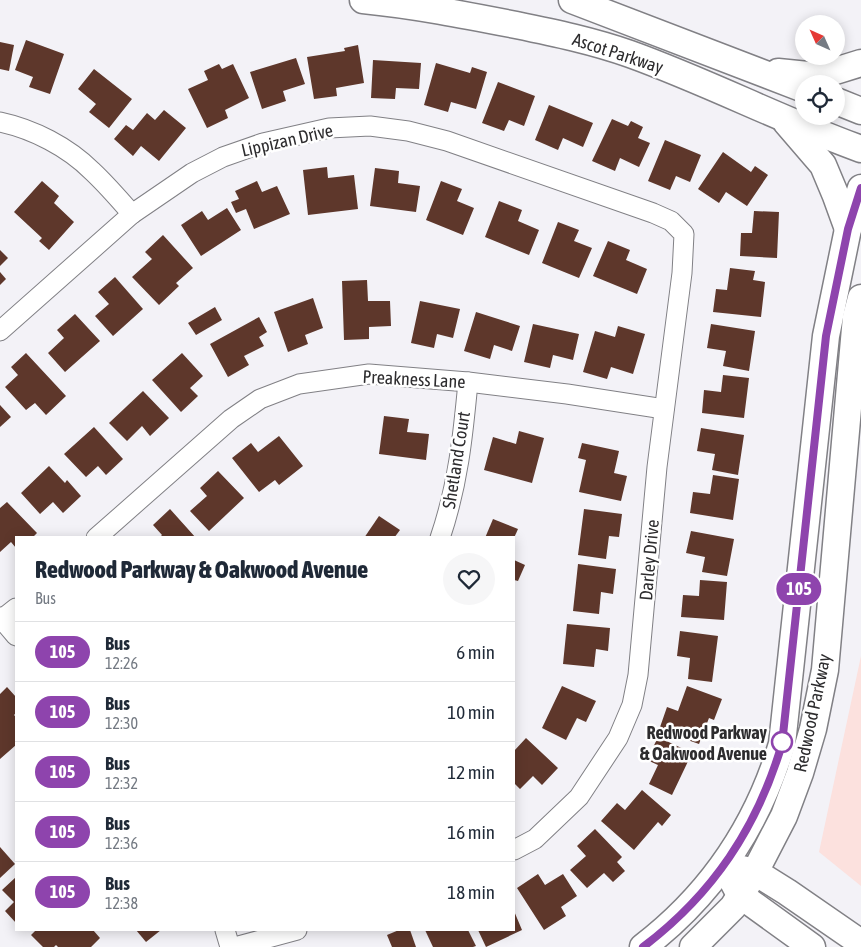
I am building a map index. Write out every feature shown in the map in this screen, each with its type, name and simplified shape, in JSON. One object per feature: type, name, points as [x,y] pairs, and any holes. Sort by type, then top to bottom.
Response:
[{"type":"main road","name":"Ascot Parkway","points":[[363,0],[490,20],[584,40],[670,70],[861,149]]},
{"type":"main road","name":"Ascot Parkway","points":[[572,0],[795,86]]},
{"type":"main road","points":[[754,70],[808,75],[832,72],[861,63]]},
{"type":"main road","points":[[845,105],[861,111]]},
{"type":"main road","points":[[781,116],[823,165],[848,229]]},
{"type":"main road","name":"Redwood Parkway","points":[[643,947],[695,901],[724,866],[750,825],[772,777],[782,744],[826,336],[848,229],[861,188]]},
{"type":"main road","name":"Redwood Parkway","points":[[693,947],[733,906],[754,872],[784,816],[813,730],[825,670],[859,307]]},
{"type":"main road","points":[[724,866],[754,872],[787,892],[861,943]]},
{"type":"main road","points":[[724,866],[740,895],[812,947]]},
{"type":"street","points":[[0,122],[12,124],[41,136],[70,152],[91,170],[132,214]]},
{"type":"street","name":"Lippizan Drive","points":[[0,331],[132,214],[192,173],[223,157],[263,143],[329,128],[370,126],[408,131],[447,141],[653,212],[672,221],[677,227]]},
{"type":"street","name":"Darley Drive","points":[[515,849],[535,838],[579,797],[618,738],[632,705],[638,675],[657,467],[682,273],[684,234],[677,227]]},
{"type":"street","name":"Preakness Lane","points":[[98,536],[231,419],[260,400],[299,384],[368,374],[468,382],[664,409]]},
{"type":"street","name":"Shetland Court","points":[[441,536],[451,505],[462,444],[468,382]]},
{"type":"street","points":[[6,615],[15,634]]},
{"type":"street","points":[[225,931],[230,947]]},
{"type":"street","points":[[235,947],[293,931]]},
{"type":"shaded area","points":[[861,656],[861,886],[819,852]]},
{"type":"building","points":[[26,40],[64,54],[50,94],[29,87],[33,77],[15,70]]},
{"type":"building","points":[[0,42],[14,45],[9,71],[0,69]]},
{"type":"building","points":[[358,45],[364,83],[336,88],[337,96],[314,99],[307,57],[345,51],[344,48]]},
{"type":"building","points":[[296,58],[305,84],[283,91],[286,101],[262,109],[250,72]]},
{"type":"building","points":[[373,60],[421,63],[419,89],[396,88],[395,99],[371,98]]},
{"type":"building","points":[[436,63],[470,73],[472,67],[487,72],[476,109],[451,102],[448,112],[424,105]]},
{"type":"building","points":[[219,64],[222,69],[233,64],[249,98],[225,110],[228,118],[207,128],[188,89],[208,80],[204,71]]},
{"type":"building","points":[[94,69],[132,99],[109,128],[89,112],[96,104],[78,89]]},
{"type":"building","points":[[498,82],[535,96],[524,126],[509,120],[504,131],[482,123]]},
{"type":"building","points":[[549,105],[593,123],[583,147],[563,138],[558,150],[535,140]]},
{"type":"building","points":[[164,110],[186,128],[159,161],[141,146],[133,156],[114,139],[126,125],[133,130],[147,113],[155,120]]},
{"type":"building","points":[[612,119],[628,126],[631,121],[643,127],[638,138],[650,143],[639,167],[620,158],[615,171],[592,161]]},
{"type":"building","points":[[665,140],[701,155],[690,182],[676,176],[670,190],[648,181]]},
{"type":"building","points":[[723,152],[751,172],[755,166],[768,175],[747,206],[726,192],[719,203],[698,189]]},
{"type":"building","points":[[327,167],[328,178],[354,175],[358,209],[308,215],[303,170]]},
{"type":"building","points":[[375,168],[399,171],[398,183],[420,186],[416,212],[370,206]]},
{"type":"building","points":[[42,181],[59,196],[54,203],[74,222],[49,250],[39,241],[42,238],[14,212]]},
{"type":"building","points":[[257,181],[262,192],[277,186],[290,214],[254,229],[246,209],[236,213],[231,202],[239,199],[235,191]]},
{"type":"building","points":[[441,181],[462,189],[457,201],[474,208],[463,235],[426,220]]},
{"type":"building","points":[[499,201],[522,210],[518,221],[539,230],[529,255],[485,237]]},
{"type":"building","points":[[227,208],[241,230],[201,256],[181,225],[202,211],[208,220]]},
{"type":"building","points":[[754,211],[779,212],[777,258],[740,256],[741,233],[752,233]]},
{"type":"building","points":[[558,222],[579,230],[574,241],[592,248],[579,278],[542,263]]},
{"type":"building","points":[[163,235],[193,268],[176,283],[179,286],[159,305],[132,277],[152,259],[145,252]]},
{"type":"building","points":[[608,241],[630,250],[626,260],[647,269],[637,294],[593,276]]},
{"type":"building","points":[[0,250],[8,258],[0,266]]},
{"type":"building","points":[[730,268],[755,271],[753,280],[765,282],[761,317],[713,312],[716,289],[727,290]]},
{"type":"building","points":[[0,272],[6,279],[0,285]]},
{"type":"building","points":[[115,277],[143,309],[113,336],[95,316],[109,304],[98,292]]},
{"type":"building","points":[[367,280],[368,301],[390,301],[391,326],[369,327],[369,339],[344,340],[342,281]]},
{"type":"building","points":[[313,298],[323,328],[305,335],[308,344],[288,352],[274,312]]},
{"type":"building","points":[[420,301],[460,309],[453,338],[437,334],[434,348],[411,343]]},
{"type":"building","points":[[215,307],[222,320],[196,335],[188,323]]},
{"type":"building","points":[[476,312],[520,326],[512,351],[494,345],[490,359],[464,351]]},
{"type":"building","points":[[75,314],[100,341],[65,372],[48,353],[64,338],[57,330]]},
{"type":"building","points":[[259,317],[267,332],[259,337],[264,346],[244,356],[249,365],[228,377],[210,344]]},
{"type":"building","points":[[533,324],[579,334],[573,360],[553,355],[550,368],[524,362]]},
{"type":"building","points":[[711,324],[755,331],[749,371],[723,366],[726,351],[707,348]]},
{"type":"building","points":[[618,326],[645,334],[633,374],[611,367],[607,379],[583,372],[595,331],[615,337]]},
{"type":"building","points":[[26,353],[66,396],[46,415],[35,403],[26,410],[5,387],[18,375],[11,367]]},
{"type":"building","points":[[182,353],[203,376],[190,388],[198,396],[181,412],[152,380]]},
{"type":"building","points":[[723,375],[749,378],[744,418],[702,413],[704,390],[721,392]]},
{"type":"building","points":[[143,391],[169,418],[150,436],[142,426],[127,441],[109,423]]},
{"type":"building","points":[[0,405],[11,417],[0,427]]},
{"type":"building","points":[[384,416],[409,419],[407,432],[429,434],[426,460],[379,454]]},
{"type":"building","points":[[94,427],[123,459],[106,475],[98,466],[86,477],[64,454]]},
{"type":"building","points":[[701,428],[744,435],[738,475],[712,470],[715,454],[697,451]]},
{"type":"building","points":[[519,431],[544,438],[532,483],[484,470],[493,437],[516,444]]},
{"type":"building","points":[[279,436],[303,466],[279,485],[275,480],[259,492],[232,458],[251,443],[258,452]]},
{"type":"building","points":[[582,443],[619,451],[614,473],[627,476],[621,501],[579,492],[586,460],[578,458]]},
{"type":"building","points":[[49,466],[65,483],[67,480],[81,496],[63,513],[53,502],[40,514],[21,493]]},
{"type":"building","points":[[218,471],[244,498],[209,531],[190,511],[207,496],[200,488]]},
{"type":"building","points":[[713,475],[739,479],[733,520],[690,513],[693,492],[710,494]]},
{"type":"building","points":[[7,502],[37,533],[34,536],[15,536],[15,547],[11,542],[0,552],[0,508]]},
{"type":"building","points":[[170,509],[194,536],[161,536],[153,525]]},
{"type":"building","points":[[584,509],[622,514],[619,537],[609,536],[606,559],[578,555]]},
{"type":"building","points":[[379,516],[400,530],[396,536],[365,536]]},
{"type":"building","points":[[493,519],[518,529],[515,536],[486,536]]},
{"type":"building","points":[[691,531],[734,539],[727,576],[702,572],[705,557],[686,553]]},
{"type":"building","points":[[515,560],[525,565],[518,581],[515,580]]},
{"type":"building","points":[[578,564],[616,569],[613,594],[601,592],[599,614],[573,611]]},
{"type":"building","points":[[700,580],[727,582],[724,620],[681,617],[683,595],[699,596]]},
{"type":"building","points":[[567,624],[610,628],[608,651],[596,649],[594,667],[563,664]]},
{"type":"building","points":[[680,631],[718,636],[712,682],[688,679],[690,658],[677,656]]},
{"type":"building","points":[[562,686],[596,701],[586,722],[577,718],[566,740],[542,728]]},
{"type":"building","points":[[687,686],[722,699],[714,720],[709,718],[699,744],[659,730],[667,707],[678,711]]},
{"type":"building","points":[[7,687],[15,696],[15,746],[0,759],[0,694]]},
{"type":"building","points":[[658,737],[692,753],[672,795],[649,784],[658,765],[647,760]]},
{"type":"building","points":[[526,738],[558,768],[542,785],[533,776],[520,789],[515,784],[515,750]]},
{"type":"building","points":[[642,790],[671,815],[662,826],[658,822],[634,850],[601,821],[617,803],[625,810]]},
{"type":"building","points":[[595,829],[622,857],[617,862],[625,871],[613,882],[604,873],[587,888],[570,870],[586,856],[577,846]]},
{"type":"building","points":[[0,847],[15,864],[0,878]]},
{"type":"building","points":[[538,874],[545,885],[563,874],[577,896],[561,907],[566,916],[544,930],[517,888]]},
{"type":"building","points":[[15,878],[15,922],[5,911],[14,902],[2,890]]},
{"type":"building","points":[[515,913],[522,930],[486,947],[478,931],[515,931]]},
{"type":"building","points":[[35,931],[94,931],[100,938],[91,947],[58,947],[56,945],[54,947],[43,947],[31,935]]},
{"type":"building","points":[[137,931],[160,931],[146,942]]},
{"type":"building","points":[[397,931],[410,931],[416,947],[392,947],[387,935]]},
{"type":"building","points":[[425,931],[468,931],[476,946],[473,947],[433,947]]},
{"type":"bus line","name":"105","points":[[643,947],[695,901],[724,866],[750,825],[772,777],[782,744],[826,336],[848,229],[861,188]]},
{"type":"place","name":"Redwood Parkway & Oakwood Avenue","points":[[782,742]]}]
